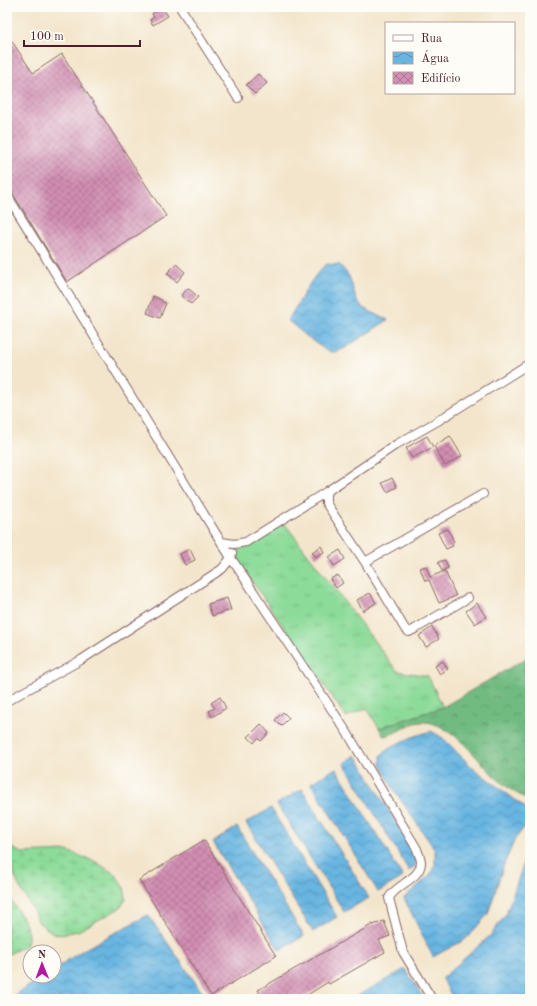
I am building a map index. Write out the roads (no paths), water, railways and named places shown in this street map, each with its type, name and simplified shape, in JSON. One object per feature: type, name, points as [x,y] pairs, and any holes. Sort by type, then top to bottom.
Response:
[{"type":"street","points":[[180,7],[238,98]]},
{"type":"street","points":[[7,195],[231,558],[348,734],[417,849],[421,861],[420,869],[413,877],[392,892],[389,898],[403,952],[432,999]]},
{"type":"street","points":[[222,542],[234,544],[246,542],[326,492],[397,444],[443,418],[530,363]]},
{"type":"street","points":[[326,492],[326,503],[365,562],[404,628],[409,632],[468,598]]},
{"type":"street","points":[[365,562],[483,494]]},
{"type":"street","points":[[311,501],[326,503]]},
{"type":"street","points":[[7,701],[80,660],[222,568],[231,558],[234,544]]},
{"type":"water","points":[[327,264],[340,265],[349,276],[357,301],[363,308],[388,320],[345,348],[334,352],[316,344],[287,320],[316,275]]},
{"type":"water","points":[[431,731],[443,738],[473,768],[530,811],[530,820],[515,839],[503,867],[488,914],[466,939],[433,957],[404,898],[430,875],[435,865],[435,850],[392,787],[381,765],[381,755],[386,750],[398,743]]},
{"type":"water","points":[[356,755],[417,858],[415,866],[409,871],[344,763]]},
{"type":"water","points":[[336,768],[403,877],[378,892],[311,783]]},
{"type":"water","points":[[302,789],[369,898],[344,912],[277,804]]},
{"type":"water","points":[[271,808],[337,917],[313,932],[246,823]]},
{"type":"water","points":[[237,827],[304,936],[279,950],[213,842]]},
{"type":"water","points":[[530,845],[530,999],[453,999],[442,978],[491,935],[506,914]]},
{"type":"water","points":[[148,915],[207,999],[9,999],[32,984],[62,984],[62,964],[83,950]]},
{"type":"water","points":[[405,969],[425,999],[352,999]]}]
